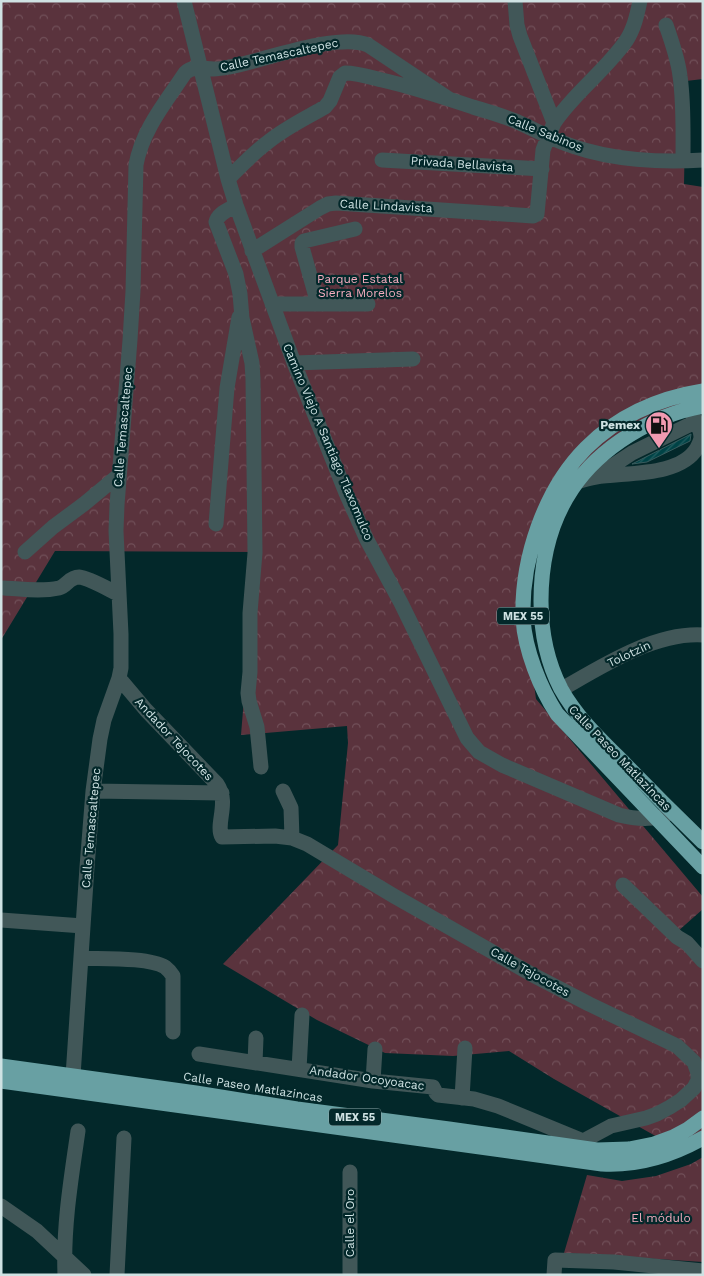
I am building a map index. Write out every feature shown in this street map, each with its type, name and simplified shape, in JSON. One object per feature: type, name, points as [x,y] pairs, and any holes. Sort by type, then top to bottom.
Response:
[{"type":"highway","name":"Calle Paseo Matlazincas","points":[[703,391],[668,399],[636,412],[609,429],[585,449],[558,483],[545,509],[531,551],[525,584],[523,619],[528,646],[538,677],[551,706],[564,723],[703,867]]},
{"type":"highway","name":"Calle Paseo Matlazincas","points":[[696,412],[652,422],[621,440],[577,482],[563,504],[552,532],[545,559],[541,588],[541,619],[545,646],[550,661],[562,689],[580,717],[703,842]]},
{"type":"highway","name":"Calle Paseo Matlazincas","points":[[1,1066],[297,1110],[617,1150],[641,1148],[673,1137],[703,1118]]},
{"type":"highway","name":"MEX 55","points":[[1,1081],[602,1164],[625,1164],[655,1159],[668,1155],[703,1138]]},
{"type":"street","name":"Camino Viejo A Santiago Tlaxomulco","points":[[184,1],[228,179],[252,251],[294,363],[335,466],[368,540],[467,738],[479,752],[502,765],[619,815],[639,819],[674,814]]},
{"type":"street","points":[[515,1],[520,36],[551,130]]},
{"type":"street","points":[[542,170],[543,150],[551,130],[563,111],[614,56],[626,40],[636,19],[640,1]]},
{"type":"street","points":[[666,25],[680,76],[683,108],[683,161]]},
{"type":"street","name":"Calle Temascaltepec","points":[[74,1076],[93,791],[104,720],[119,678],[122,658],[116,531],[118,474],[126,399],[133,291],[135,180],[138,153],[148,130],[185,73],[192,68],[214,69],[232,67],[326,44],[350,41],[368,45],[449,98]]},
{"type":"street","points":[[228,179],[269,141],[325,107],[330,101],[342,74],[348,72],[409,86],[449,98]]},
{"type":"street","name":"Calle Sabinos","points":[[449,98],[513,120],[551,130],[573,146],[600,154],[683,161],[703,160]]},
{"type":"street","name":"Privada Bellavista","points":[[382,160],[542,170]]},
{"type":"street","name":"Calle Lindavista","points":[[252,251],[320,208],[336,203],[536,216],[538,213],[542,170]]},
{"type":"street","points":[[236,205],[220,215],[216,222],[236,274],[242,318],[252,363],[255,553],[250,613],[248,693],[257,727],[261,767]]},
{"type":"street","points":[[318,304],[302,243],[355,229]]},
{"type":"street","points":[[272,304],[368,304]]},
{"type":"street","points":[[216,524],[227,388],[241,308]]},
{"type":"street","points":[[294,363],[413,359]]},
{"type":"street","points":[[577,482],[596,477],[674,466],[689,458],[700,443],[701,433],[696,412],[596,477]]},
{"type":"street","points":[[25,552],[53,526],[84,504],[118,474]]},
{"type":"street","points":[[4,588],[54,589],[62,587],[72,578],[78,577],[118,594]]},
{"type":"street","name":"Tolotzin","points":[[562,689],[651,642],[664,638],[703,634]]},
{"type":"street","name":"Andador Tejocotes","points":[[119,678],[146,710],[217,784],[222,793],[223,807],[220,832]]},
{"type":"street","points":[[93,791],[222,793]]},
{"type":"street","points":[[283,791],[291,808],[292,838]]},
{"type":"street","name":"Calle Tejocotes","points":[[220,832],[222,837],[275,836],[292,838],[307,844],[533,975],[677,1046],[694,1062],[698,1073],[697,1084],[681,1100],[646,1118],[606,1128],[583,1145]]},
{"type":"street","points":[[623,885],[677,937],[687,943],[703,961]]},
{"type":"street","points":[[1,920],[83,926]]},
{"type":"street","points":[[81,958],[147,962],[160,965],[169,971],[173,980],[174,1032]]},
{"type":"street","points":[[299,1069],[302,1015]]},
{"type":"street","points":[[255,1063],[256,1038]]},
{"type":"street","points":[[462,1098],[465,1048]]},
{"type":"street","points":[[373,1081],[375,1049]]},
{"type":"street","name":"Andador Ocoyoacac","points":[[199,1054],[373,1081],[433,1087],[438,1095],[474,1099],[498,1106],[583,1145]]},
{"type":"street","points":[[65,1275],[66,1216],[78,1132]]},
{"type":"street","points":[[118,1275],[124,1138]]},
{"type":"street","name":"Calle el Oro","points":[[350,1172],[350,1275]]},
{"type":"street","points":[[1,1206],[37,1231],[84,1275]]},
{"type":"street","points":[[554,1267],[614,1262],[703,1271]]},
{"type":"green space","name":"Parque Estatal Sierra Morelos","points":[[1,1],[703,1],[703,79],[686,81],[684,184],[703,187],[703,407],[643,424],[544,515],[522,596],[536,699],[703,897],[703,909],[677,932],[703,966],[703,1139],[684,1152],[554,1079],[509,1051],[453,1056],[385,1053],[317,1020],[223,964],[338,845],[348,743],[347,726],[241,735],[256,552],[55,551],[1,640]]},
{"type":"green space","name":"El módulo","points":[[703,1157],[703,1262],[564,1253],[587,1175],[622,1181],[656,1176],[691,1164]]},
{"type":"building","points":[[691,434],[690,441],[647,462],[632,464]]},
{"type":"place","name":"Pemex","points":[[659,449]]}]
